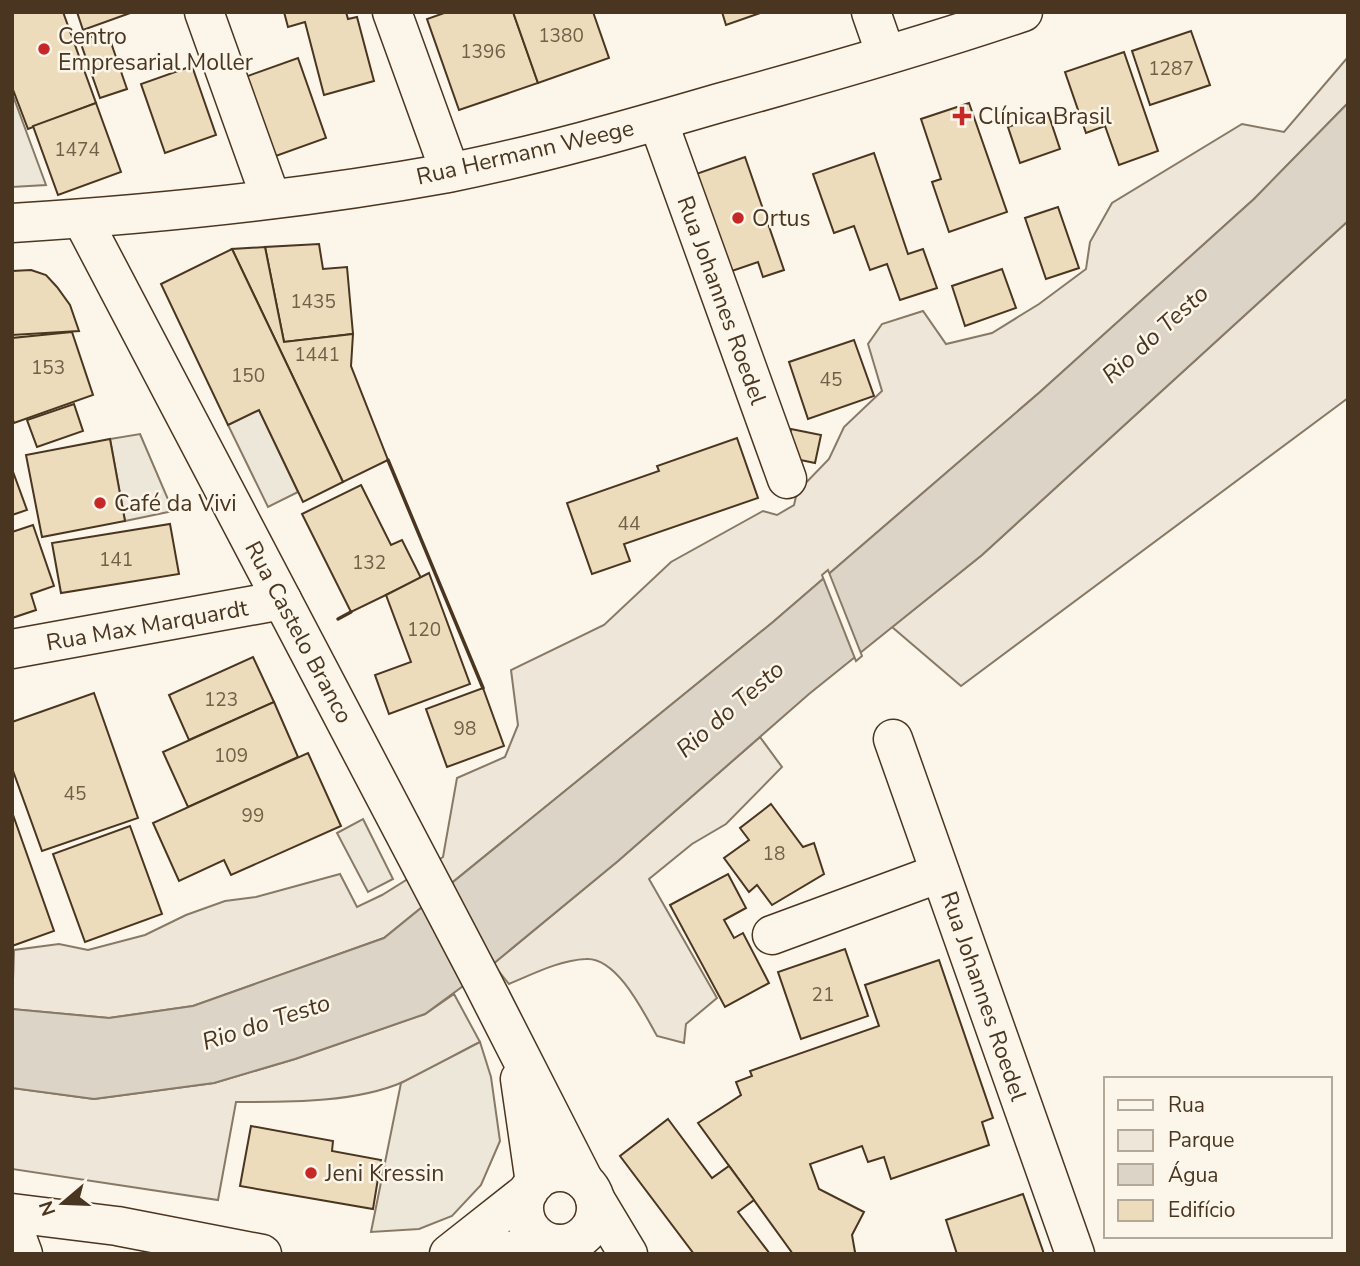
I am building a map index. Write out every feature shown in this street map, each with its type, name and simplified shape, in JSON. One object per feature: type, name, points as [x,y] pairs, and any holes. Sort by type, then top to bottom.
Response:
[{"type":"main road","points":[[204,12],[271,199]]},
{"type":"main road","points":[[392,12],[450,172]]},
{"type":"main road","points":[[870,12],[886,55]]},
{"type":"main road","name":"Rua Hermann Weege","points":[[12,223],[82,219],[271,199],[450,172],[658,121],[1023,12]]},
{"type":"main road","name":"Rua Johannes Roedel","points":[[658,121],[787,479]]},
{"type":"main road","name":"Rua Castelo Branco","points":[[82,219],[590,1190],[628,1254]]},
{"type":"main road","name":"Rua Max Marquardt","points":[[12,649],[282,600]]},
{"type":"main road","name":"Rua Johannes Roedel","points":[[893,739],[1075,1254]]},
{"type":"main road","points":[[772,935],[940,873]]},
{"type":"main road","name":"Rua Castelo Branco","points":[[516,1046],[532,1187]]},
{"type":"main road","points":[[449,1254],[541,1178],[559,1172],[577,1176],[590,1190],[596,1209],[591,1227],[568,1247],[485,1254]]},
{"type":"main road","points":[[532,1187],[524,1208],[529,1226],[541,1239],[568,1247]]},
{"type":"main road","points":[[12,1213],[117,1226],[262,1254]]},
{"type":"main road","points":[[12,1224],[23,1254]]},
{"type":"green space","points":[[1348,57],[1348,103],[1254,199],[1040,392],[773,622],[384,938],[193,1006],[109,1018],[12,1009],[14,950],[59,944],[88,950],[145,935],[186,915],[225,901],[256,897],[340,874],[357,907],[382,895],[443,857],[457,778],[505,757],[518,725],[511,670],[604,625],[671,562],[763,511],[777,515],[794,505],[797,492],[829,459],[844,427],[882,391],[868,344],[882,324],[923,311],[946,344],[992,333],[1039,304],[1086,269],[1090,242],[1112,203],[1242,124],[1284,132]]},
{"type":"green space","points":[[1348,221],[1348,398],[961,686],[892,627],[982,555]]},
{"type":"green space","points":[[760,737],[782,767],[726,824],[692,844],[649,879],[717,998],[686,1024],[684,1043],[657,1036],[619,976],[597,961],[586,959],[566,962],[509,984],[493,964],[618,861]]},
{"type":"green space","points":[[454,994],[480,1042],[422,1073],[384,1089],[343,1098],[236,1102],[218,1200],[12,1169],[12,1088],[94,1099],[214,1083],[295,1059],[425,1014]]},
{"type":"shaded area","points":[[12,93],[46,185],[12,187]]},
{"type":"shaded area","points":[[259,410],[298,492],[268,507],[228,425]]},
{"type":"shaded area","points":[[140,434],[173,511],[125,521],[110,439]]},
{"type":"shaded area","points":[[363,819],[393,879],[368,892],[337,833]]},
{"type":"shaded area","points":[[480,1042],[491,1077],[500,1141],[481,1185],[452,1216],[419,1229],[371,1232],[401,1083]]},
{"type":"water","name":"Rio do Testo","points":[[1348,103],[1348,221],[982,555],[809,694],[618,861],[493,964],[425,1014],[295,1059],[214,1083],[94,1099],[12,1088],[12,1009],[109,1018],[193,1006],[384,938],[773,622],[1040,392],[1254,199]]},
{"type":"pier","points":[[828,570],[862,656],[856,661],[822,575]]},
{"type":"building","name":"Centro Empresarial Moller","points":[[12,12],[63,12],[96,103],[28,129],[12,87]]},
{"type":"building","points":[[77,12],[133,12],[83,30]]},
{"type":"building","points":[[284,12],[346,12],[348,19],[357,17],[374,81],[324,95],[305,22],[288,27]]},
{"type":"building","points":[[447,12],[513,12],[538,83],[459,110],[427,19]]},
{"type":"building","points":[[513,12],[593,12],[609,58],[538,83]]},
{"type":"building","points":[[722,12],[763,12],[726,25]]},
{"type":"building","points":[[107,31],[127,89],[100,98],[80,41]]},
{"type":"building","points":[[1191,31],[1210,85],[1150,105],[1132,51]]},
{"type":"building","points":[[1124,52],[1158,151],[1119,165],[1105,126],[1086,133],[1065,72]]},
{"type":"building","points":[[298,58],[326,138],[273,157],[245,77]]},
{"type":"building","points":[[192,66],[216,135],[165,153],[141,84]]},
{"type":"building","points":[[96,103],[121,172],[58,195],[33,126]]},
{"type":"building","points":[[969,103],[1007,212],[949,232],[932,182],[941,179],[921,119]]},
{"type":"building","points":[[1048,113],[1060,149],[1020,163],[1008,127]]},
{"type":"building","points":[[874,153],[908,254],[923,249],[937,288],[900,300],[887,264],[870,270],[854,226],[834,233],[813,174]]},
{"type":"building","name":"Ortus","points":[[745,157],[784,270],[763,277],[758,262],[729,272],[696,174]]},
{"type":"building","points":[[1058,207],[1079,268],[1046,279],[1025,218]]},
{"type":"building","points":[[319,244],[323,269],[347,267],[353,334],[284,342],[265,247]]},
{"type":"building","points":[[265,247],[284,342],[353,334],[351,366],[388,460],[343,482],[232,249]]},
{"type":"building","points":[[232,249],[343,482],[303,502],[259,410],[228,425],[161,284]]},
{"type":"building","points":[[1002,269],[1016,308],[965,326],[952,286]]},
{"type":"building","points":[[31,270],[46,275],[57,287],[70,305],[79,331],[12,335],[12,271]]},
{"type":"building","points":[[72,332],[93,395],[14,423],[12,338]]},
{"type":"building","points":[[854,340],[874,396],[808,419],[789,362]]},
{"type":"building","points":[[74,404],[83,431],[37,447],[27,420]]},
{"type":"building","points":[[791,429],[821,435],[815,463],[786,457]]},
{"type":"building","points":[[737,438],[758,498],[624,544],[630,561],[592,574],[567,503],[659,471],[657,466]]},
{"type":"building","points":[[110,439],[125,521],[42,537],[26,455]]},
{"type":"building","points":[[12,469],[27,510],[12,515]]},
{"type":"building","points":[[361,485],[391,545],[402,540],[421,578],[351,612],[302,514]]},
{"type":"building","points":[[170,524],[179,574],[61,593],[52,543]]},
{"type":"building","points":[[33,525],[54,586],[31,594],[36,610],[12,618],[12,532]]},
{"type":"building","points":[[429,573],[470,684],[389,714],[375,675],[411,662],[386,595]]},
{"type":"building","points":[[253,657],[274,702],[189,740],[169,695]]},
{"type":"building","points":[[483,688],[504,746],[447,767],[426,709]]},
{"type":"building","points":[[94,693],[138,818],[42,851],[12,768],[12,722]]},
{"type":"building","points":[[274,702],[298,757],[188,807],[163,752]]},
{"type":"building","points":[[308,753],[341,826],[231,875],[224,860],[179,881],[153,823]]},
{"type":"building","points":[[771,804],[803,847],[814,843],[824,874],[772,905],[757,885],[749,892],[724,858],[749,840],[740,828]]},
{"type":"building","points":[[12,812],[54,931],[12,946]]},
{"type":"building","points":[[130,826],[162,914],[85,942],[53,854]]},
{"type":"building","points":[[728,874],[746,908],[724,920],[734,938],[743,933],[769,983],[725,1007],[670,905]]},
{"type":"building","points":[[845,949],[868,1016],[801,1039],[778,972]]},
{"type":"building","points":[[939,960],[993,1118],[982,1122],[989,1145],[891,1179],[884,1157],[868,1162],[862,1146],[810,1164],[819,1189],[864,1212],[852,1235],[855,1252],[853,1254],[793,1254],[698,1123],[741,1095],[736,1082],[752,1076],[750,1071],[879,1026],[865,985]]},
{"type":"building","points":[[668,1119],[712,1178],[729,1166],[754,1200],[738,1212],[770,1254],[694,1254],[620,1156]]},
{"type":"building","name":"Jeni Kressin","points":[[251,1126],[333,1141],[332,1151],[381,1160],[373,1209],[240,1186]]},
{"type":"building","points":[[1023,1194],[1044,1254],[957,1254],[946,1220]]},
{"type":"wall","points":[[388,460],[483,688]]},
{"type":"wall","points":[[338,619],[351,612]]},
{"type":"place","name":"Centro Empresarial Moller","points":[[44,49]]},
{"type":"place","name":"Clínica Brasil","points":[[962,116]]},
{"type":"place","name":"Ortus","points":[[738,218]]},
{"type":"place","name":"Café da Vivi","points":[[100,503]]},
{"type":"place","name":"Jeni Kressin","points":[[311,1173]]}]
